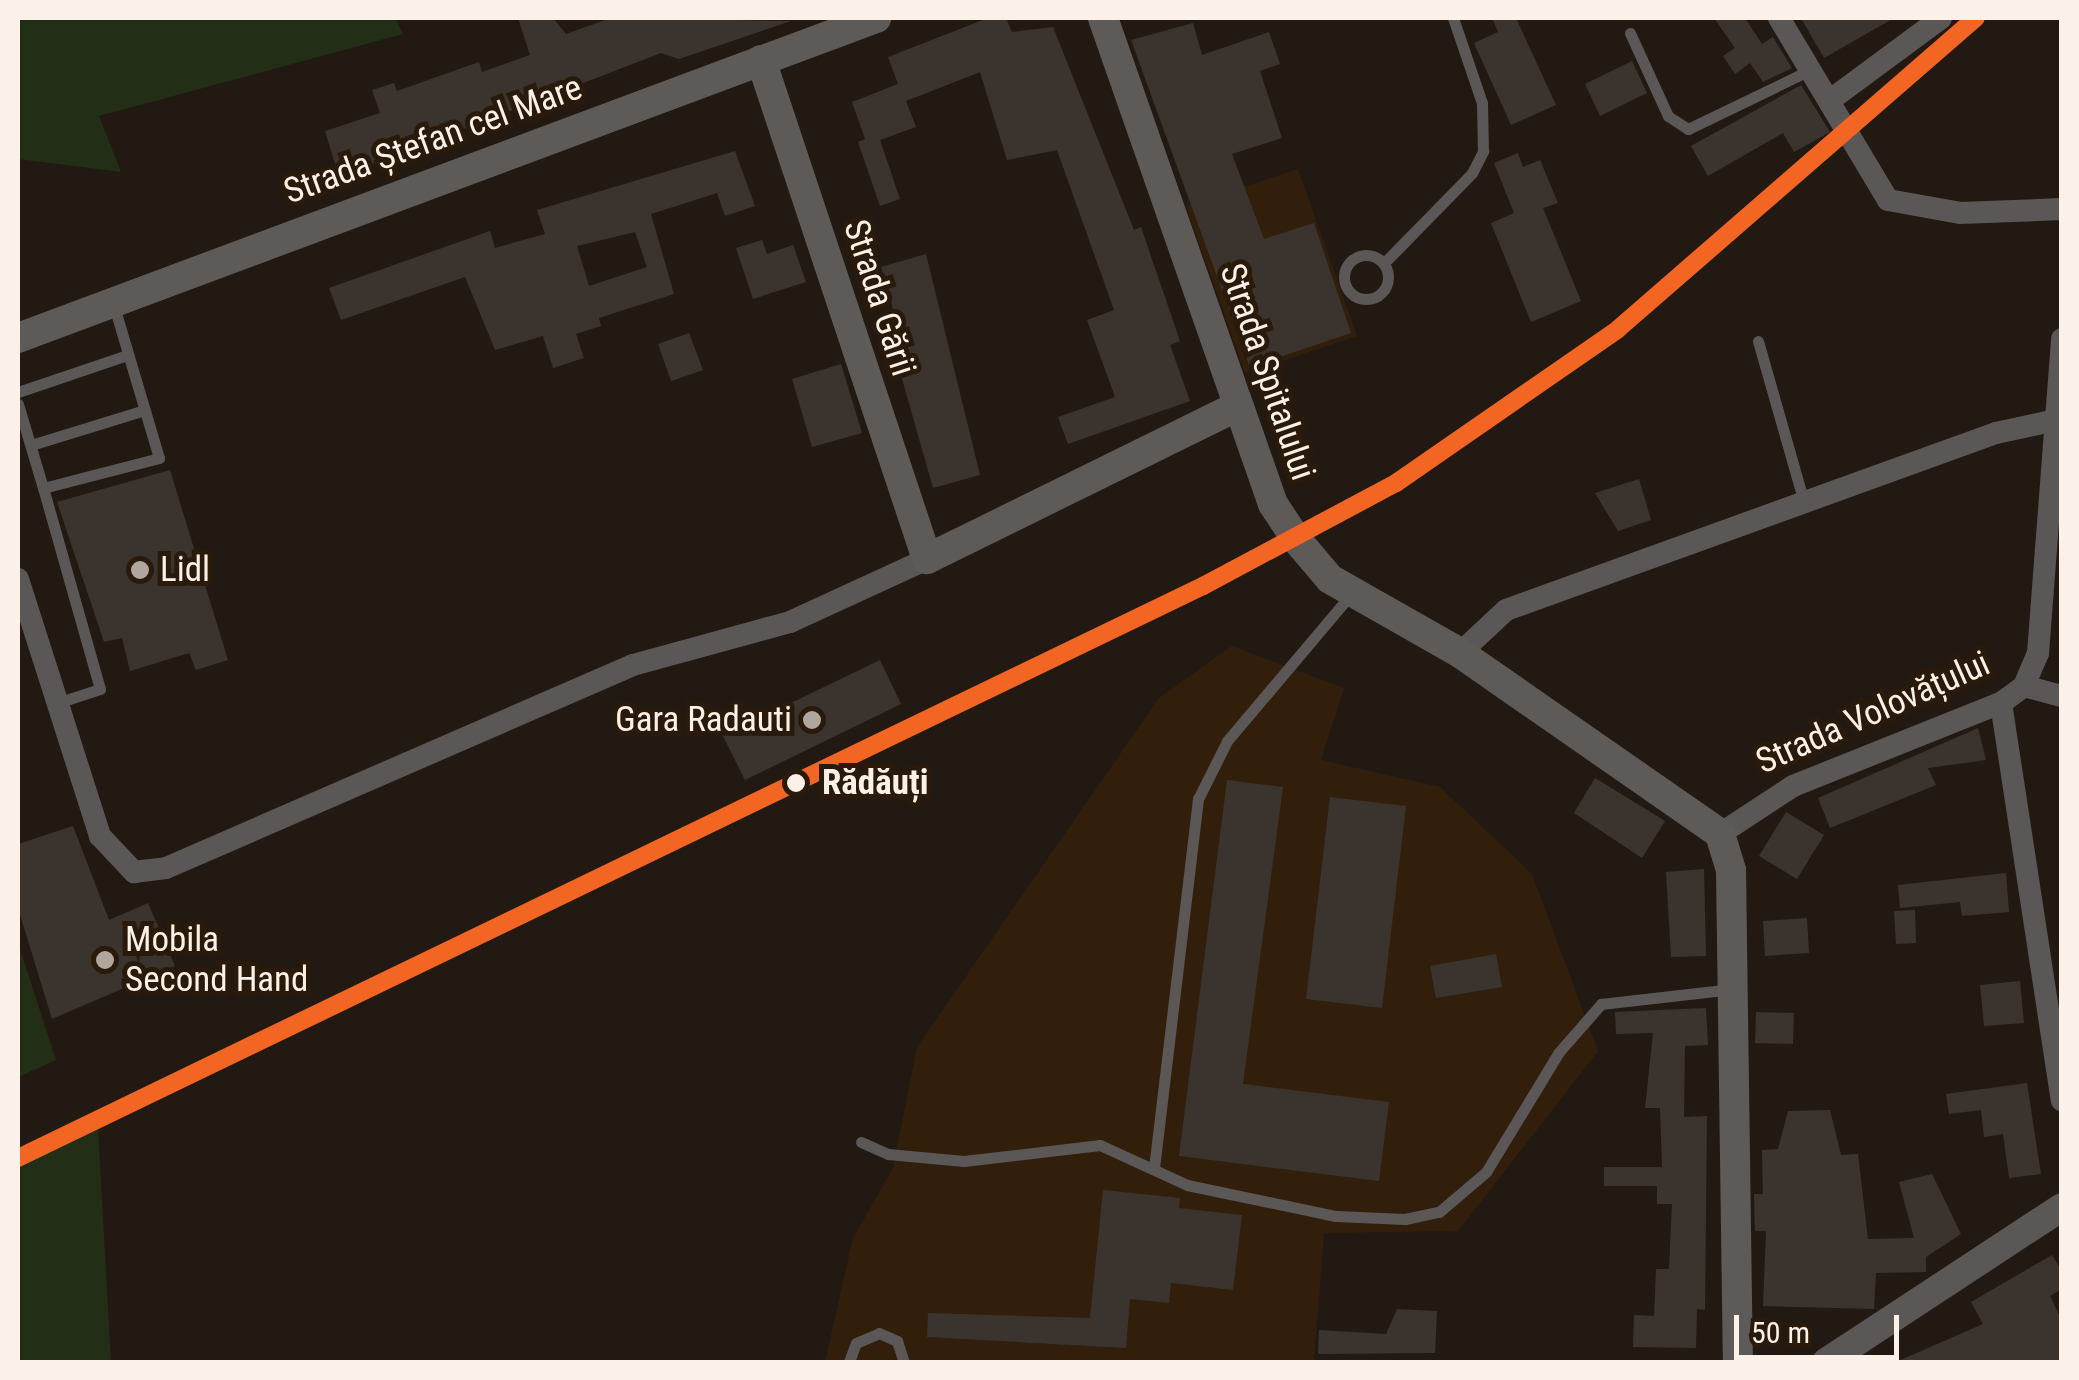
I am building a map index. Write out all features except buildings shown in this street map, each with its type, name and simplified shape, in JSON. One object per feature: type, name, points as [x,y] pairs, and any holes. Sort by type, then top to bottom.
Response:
[{"type":"main road","name":"Strada Ștefan cel Mare","points":[[18,338],[876,18]]},
{"type":"main road","name":"Strada Spitalului","points":[[1104,18],[1273,504],[1316,563],[1352,593],[1460,653],[1720,834]]},
{"type":"main road","name":"Strada Gării","points":[[760,60],[927,559]]},
{"type":"main road","points":[[927,559],[1238,406]]},
{"type":"main road","points":[[1720,834],[1731,870],[1738,1362]]},
{"type":"street","points":[[1779,18],[1901,208],[2062,209]]},
{"type":"street","points":[[1829,101],[1941,18]]},
{"type":"street","name":"Strada Volovățului","points":[[1720,834],[1792,786],[2000,703],[2024,686],[2038,653],[2061,352]]},
{"type":"street","points":[[1460,653],[1506,610],[1804,502],[2056,420]]},
{"type":"street","points":[[18,580],[100,836],[120,866],[148,872],[687,644],[790,622],[927,559]]},
{"type":"street","points":[[2024,686],[2062,696]]},
{"type":"street","points":[[2000,703],[2062,1100]]},
{"type":"street","points":[[1826,1362],[2062,1208]]},
{"type":"lane","points":[[1384,263],[1472,173],[1483,151],[1482,103],[1453,18]]},
{"type":"lane","points":[[1630,33],[1668,116],[1688,129],[1811,70]]},
{"type":"lane","points":[[43,488],[159,458],[113,302]]},
{"type":"lane","points":[[1758,341],[1804,502]]},
{"type":"lane","points":[[18,392],[128,355]]},
{"type":"lane","points":[[18,404],[100,690],[57,704]]},
{"type":"lane","points":[[31,446],[145,410]]},
{"type":"lane","points":[[1154,1168],[1198,799],[1227,741],[1352,593]]},
{"type":"lane","points":[[860,1142],[888,1154],[964,1162],[1100,1145],[1187,1185],[1336,1216],[1405,1220],[1440,1212],[1486,1172],[1559,1052],[1601,1004],[1732,989]]},
{"type":"lane","points":[[849,1362],[856,1342],[878,1333],[898,1342],[904,1362]]},
{"type":"shaded area","points":[[1298,169],[1357,336],[1245,373],[1186,206]]},
{"type":"shaded area","points":[[1232,646],[1344,688],[1321,760],[1440,787],[1532,874],[1598,1051],[1458,1231],[1324,1233],[1314,1361],[1346,1362],[825,1362],[853,1238],[893,1168],[917,1047],[1159,698]]},
{"type":"green space","points":[[18,18],[395,18],[403,34],[99,116],[121,172],[18,159]]},
{"type":"green space","points":[[18,943],[56,1060],[18,1077]]},
{"type":"green space","points":[[98,1129],[111,1362],[18,1362],[18,1164]]},
{"type":"transit line","points":[[18,1158],[1203,586],[1396,483],[1618,329],[1976,18]]},
{"type":"place","name":"Lidl","points":[[140,570]]},
{"type":"place","name":"Gara Radauti","points":[[812,720]]},
{"type":"place","name":"Rădăuți","points":[[796,783]]},
{"type":"place","name":"Mobila Second Hand","points":[[105,960]]}]
